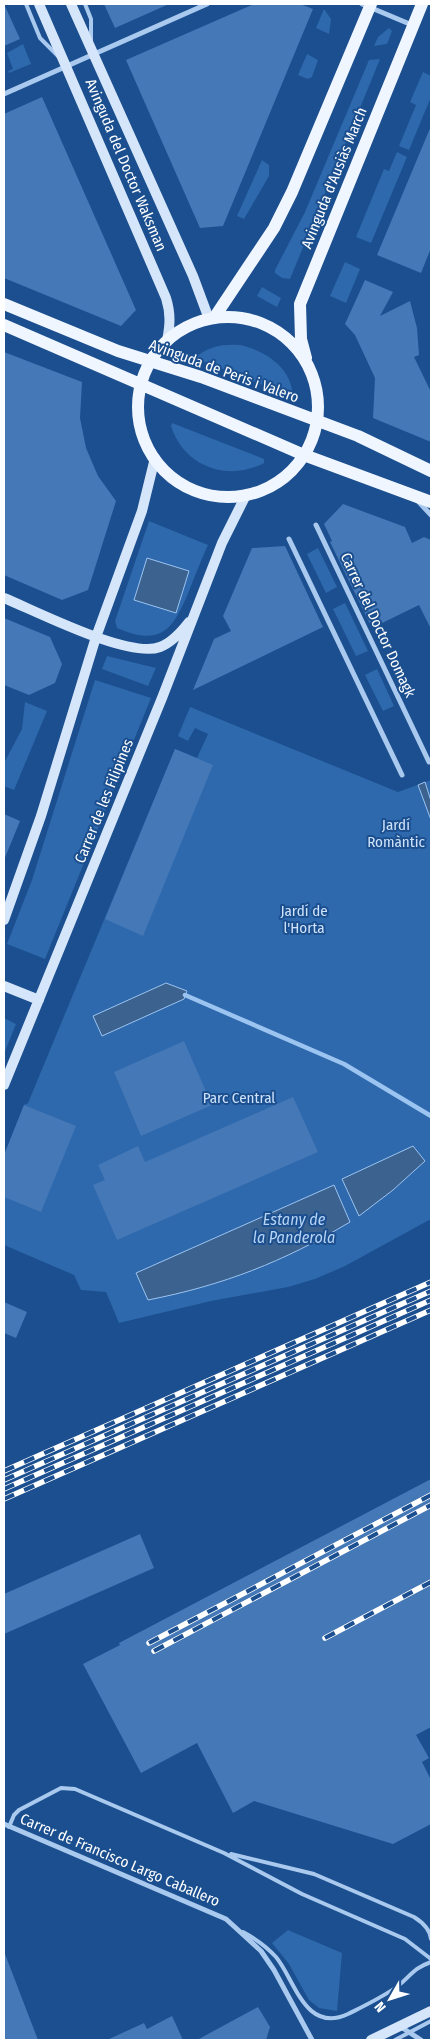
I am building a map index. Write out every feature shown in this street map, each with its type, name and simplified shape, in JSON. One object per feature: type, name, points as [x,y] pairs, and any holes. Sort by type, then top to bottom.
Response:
[{"type":"main road","name":"Avinguda del Doctor Waksman","points":[[39,4],[171,311],[167,341]]},
{"type":"main road","name":"Avinguda del Doctor Waksman","points":[[71,4],[212,319]]},
{"type":"main road","name":"Avinguda d'Ausiàs March","points":[[318,422],[316,385],[301,339],[300,304],[422,4]]},
{"type":"main road","points":[[212,319],[274,228],[292,192],[367,5]]},
{"type":"main road","name":"Avinguda de Peris i Valero","points":[[4,304],[118,351],[201,377],[358,436],[431,471]]},
{"type":"main road","points":[[309,368],[284,337],[269,327],[242,319],[212,319],[192,325],[167,341],[151,361],[141,385],[139,397],[140,423],[146,441],[155,458],[166,471],[195,490],[212,495],[246,495],[273,485],[296,466],[313,439],[318,422]]},
{"type":"main road","points":[[4,325],[304,455],[415,498],[431,502]]},
{"type":"main road","points":[[4,920],[40,816],[96,637],[142,511],[155,458]]},
{"type":"main road","name":"Carrer de les Filipines","points":[[4,1085],[196,614],[222,543],[246,495]]},
{"type":"main road","name":"Carrer de les Filipines","points":[[4,598],[96,637],[136,650],[160,647],[180,632],[196,614]]},
{"type":"main road","points":[[4,986],[39,1000]]},
{"type":"main road","points":[[371,2040],[405,2030],[431,2011]]},
{"type":"street","points":[[4,94],[65,64],[207,4]]},
{"type":"street","points":[[367,5],[413,25]]},
{"type":"street","points":[[415,498],[431,515]]},
{"type":"street","name":"Carrer del Doctor Domagk","points":[[316,525],[429,762]]},
{"type":"street","points":[[289,539],[402,774]]},
{"type":"street","name":"Carrer de Francisco Largo Caballero","points":[[7,1826],[184,1899],[226,1919],[243,1932],[261,1951],[274,1970],[312,2040]]},
{"type":"street","points":[[405,2030],[421,2040]]},
{"type":"lane","points":[[26,4],[40,38],[65,64]]},
{"type":"lane","points":[[85,4],[91,19],[92,53]]},
{"type":"lane","points":[[7,1826],[18,1810],[61,1788],[75,1789],[224,1853],[302,1894],[405,1939],[431,1958]]},
{"type":"lane","points":[[224,1853],[314,1874],[414,1916],[426,1928],[431,1939]]},
{"type":"lane","points":[[243,1932],[260,1942],[277,1958],[302,2002],[311,2012],[323,2017],[346,2015],[398,1986],[416,1968],[431,1962]]},
{"type":"lane","points":[[395,2040],[405,2030],[431,2021]]},
{"type":"green space","points":[[324,9],[331,19],[329,34],[316,28]]},
{"type":"green space","points":[[389,28],[392,31],[387,44],[374,46],[378,37]]},
{"type":"green space","points":[[23,44],[31,64],[9,73],[8,71],[13,69],[7,53]]},
{"type":"green space","points":[[307,54],[318,60],[312,77],[308,79],[298,75]]},
{"type":"green space","points":[[380,59],[290,279],[282,278],[275,273],[275,270],[305,212],[369,60]]},
{"type":"green space","points":[[423,72],[431,76],[431,97],[409,150],[399,146],[416,105],[410,102]]},
{"type":"green space","points":[[397,152],[407,157],[371,243],[356,237],[384,169],[389,171]]},
{"type":"green space","points":[[262,160],[269,165],[269,176],[244,219],[237,216]]},
{"type":"green space","points":[[345,262],[360,269],[346,303],[330,296]]},
{"type":"green space","points":[[262,287],[281,298],[277,307],[257,296]]},
{"type":"green space","points":[[240,345],[268,356],[276,362],[288,377],[293,397],[195,358],[205,351],[216,347]]},
{"type":"green space","points":[[172,423],[264,459],[264,463],[250,469],[236,471],[209,467],[197,461],[186,452],[177,440],[171,426]]},
{"type":"green space","points":[[149,521],[208,545],[183,605],[171,625],[155,635],[145,636],[117,628],[115,621]]},
{"type":"green space","points":[[318,548],[337,587],[326,593],[307,554]]},
{"type":"green space","points":[[345,603],[368,651],[356,656],[333,609]]},
{"type":"green space","points":[[107,656],[156,668],[148,686],[102,669]]},
{"type":"green space","points":[[377,669],[394,706],[383,711],[365,675]]},
{"type":"green space","points":[[95,680],[151,698],[45,959],[7,944],[32,880]]},
{"type":"green space","points":[[25,702],[47,711],[14,790],[4,786],[4,763],[22,729]]},
{"type":"green space","name":"Parc Central","points":[[190,707],[398,792],[431,780],[431,1219],[345,1266],[315,1279],[288,1287],[211,1301],[119,1323],[106,1292],[81,1290],[74,1275],[4,1245],[4,1155],[24,1105],[28,1103],[175,749],[197,758],[208,734],[195,728],[188,741],[178,736]]},
{"type":"green space","points":[[4,1018],[16,1024],[4,1054]]},
{"type":"green space","points":[[288,1930],[342,1953],[337,2011],[319,2008],[309,2000],[289,1964],[272,1943]]},
{"type":"water","points":[[147,558],[189,571],[176,613],[134,600]]},
{"type":"water","points":[[425,782],[431,801],[431,820],[418,785]]},
{"type":"water","points":[[166,983],[187,991],[184,999],[102,1036],[93,1016]]},
{"type":"water","name":"Estany de la Panderola","points":[[413,1146],[425,1161],[393,1190],[359,1216],[342,1179]]},
{"type":"water","name":"Estany de la Panderola","points":[[334,1185],[350,1222],[301,1249],[252,1270],[202,1287],[148,1300],[136,1273]]},
{"type":"building","points":[[4,4],[20,39],[4,46]]},
{"type":"building","points":[[104,4],[169,4],[115,28]]},
{"type":"building","points":[[254,4],[300,4],[313,9],[223,226],[200,228],[126,60]]},
{"type":"building","points":[[42,97],[136,310],[121,326],[4,278],[4,114]]},
{"type":"building","points":[[431,126],[431,248],[421,273],[377,255]]},
{"type":"building","points":[[365,280],[393,292],[380,316],[410,301],[417,328],[419,355],[414,357],[431,392],[431,442],[373,418],[375,378],[355,335],[345,324]]},
{"type":"building","points":[[4,352],[82,382],[80,418],[86,448],[98,476],[116,501],[88,590],[62,600],[4,575]]},
{"type":"building","points":[[343,504],[405,527],[412,543],[424,537],[431,540],[431,629],[419,605],[372,628],[330,542],[332,541],[324,524]]},
{"type":"building","points":[[285,546],[323,627],[193,690],[214,639],[231,631],[223,616],[252,548]]},
{"type":"building","points":[[4,618],[50,637],[62,664],[55,683],[29,695],[4,685]]},
{"type":"building","points":[[175,749],[213,765],[143,936],[105,919]]},
{"type":"building","points":[[4,814],[20,821],[4,860]]},
{"type":"building","points":[[184,1041],[212,1105],[141,1136],[114,1072]]},
{"type":"building","points":[[293,1097],[318,1152],[117,1240],[93,1185],[105,1180],[98,1165],[138,1146],[145,1162]]},
{"type":"building","points":[[24,1105],[76,1126],[41,1212],[4,1197],[4,1155]]},
{"type":"building","points":[[4,1302],[27,1312],[16,1338],[4,1333]]},
{"type":"building","points":[[431,1479],[431,1727],[416,1735],[429,1758],[422,1762],[431,1780],[431,1824],[393,1844],[254,1801],[233,1813],[197,1743],[141,1773],[83,1664],[120,1645],[119,1643]]},
{"type":"building","points":[[140,1534],[154,1568],[4,1634],[4,1594]]},
{"type":"building","points":[[5,1954],[38,2040],[4,2040]]},
{"type":"building","points":[[258,2007],[270,2027],[266,2040],[197,2040]]},
{"type":"building","points":[[172,2016],[183,2040],[107,2040],[144,2023],[147,2029]]},
{"type":"waterway","points":[[185,995],[344,1064],[431,1116]]},
{"type":"railway","points":[[4,1471],[431,1282]]},
{"type":"railway","points":[[4,1480],[431,1291]]},
{"type":"railway","points":[[4,1489],[431,1300]]},
{"type":"railway","points":[[4,1499],[431,1310]]},
{"type":"railway","points":[[149,1643],[431,1495]]},
{"type":"railway","points":[[154,1651],[431,1505]]},
{"type":"railway","points":[[325,1638],[431,1582]]},
{"type":"park label","name":"Jardí Romàntic","points":[[396,834]]},
{"type":"park label","name":"Jardí de l'Horta","points":[[304,920]]}]
